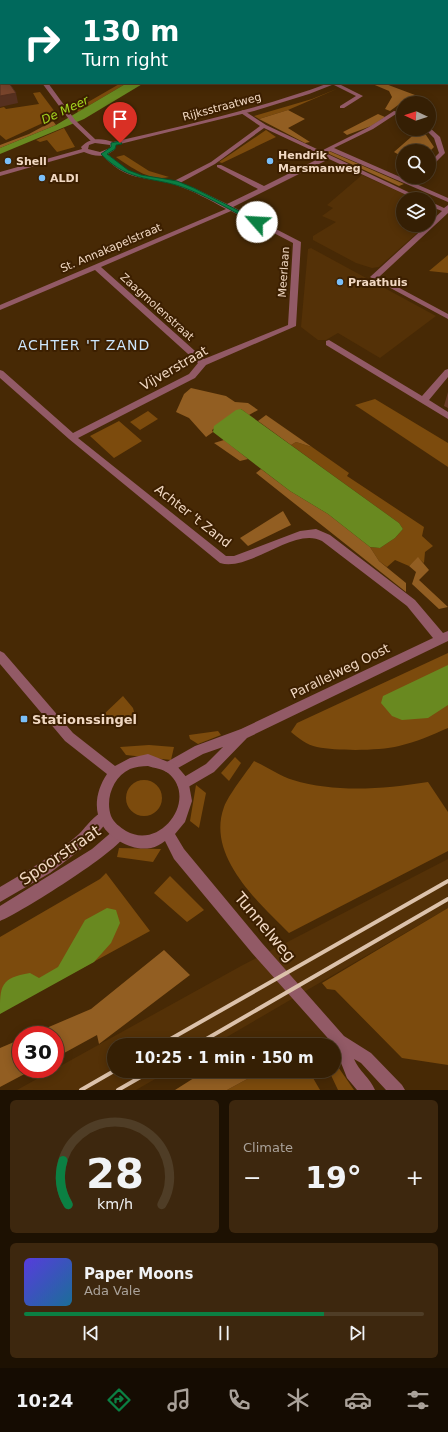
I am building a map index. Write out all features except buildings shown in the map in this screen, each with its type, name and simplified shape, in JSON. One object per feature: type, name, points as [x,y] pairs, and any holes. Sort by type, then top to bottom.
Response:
[{"type":"street","points":[[46,84],[68,116],[94,141]]},
{"type":"street","name":"Rijksstraatweg","points":[[113,144],[243,112],[331,84]]},
{"type":"street","points":[[336,84],[360,96],[342,107]]},
{"type":"street","points":[[243,112],[264,126],[404,192],[412,184],[448,200]]},
{"type":"street","points":[[320,152],[367,128],[376,126],[395,115]]},
{"type":"street","points":[[175,183],[213,163],[264,126]]},
{"type":"street","points":[[436,136],[442,153],[436,159]]},
{"type":"street","points":[[0,174],[85,150],[96,154],[104,154],[114,148],[113,144],[106,141],[94,141],[88,143],[84,147],[85,150]]},
{"type":"street","points":[[329,148],[396,177]]},
{"type":"street","name":"Meerlaan","points":[[104,154],[126,172],[140,177],[175,183],[192,189],[297,242],[292,326]]},
{"type":"street","name":"St. Annakapelstraat","points":[[0,308],[229,208],[329,156]]},
{"type":"street","points":[[219,166],[264,189]]},
{"type":"street","points":[[436,205],[447,209],[374,276],[448,317]]},
{"type":"street","name":"Zaagmolenstraat","points":[[96,267],[203,363]]},
{"type":"street","name":"Vijverstraat","points":[[72,437],[192,376],[203,363],[292,326]]},
{"type":"street","points":[[329,343],[448,416]]},
{"type":"street","points":[[423,401],[448,372]]},
{"type":"street","name":"Achter 't Zand","points":[[0,373],[72,437],[224,560],[235,560],[300,535],[316,533],[326,538],[411,604],[444,637]]},
{"type":"street","name":"Parallelweg Oost","points":[[170,767],[199,750],[245,733],[444,637]]},
{"type":"street","points":[[0,656],[70,736],[115,773]]},
{"type":"street","name":"Parallelweg Oost","points":[[183,784],[210,768],[245,733]]},
{"type":"street","points":[[148,760],[159,762],[170,767],[178,774],[183,784],[186,796],[185,810],[178,823],[168,833],[156,840],[143,842],[130,841],[119,836],[110,827],[104,817],[102,806],[103,794],[115,773],[136,761],[148,760]]},
{"type":"street","name":"Spoorstraat","points":[[1,891],[45,868],[84,838],[104,817]]},
{"type":"street","name":"Tunnelweg","points":[[168,833],[179,854],[257,948],[336,1038]]},
{"type":"street","name":"Spoorstraat","points":[[0,914],[96,854],[119,836]]},
{"type":"street","name":"Tunnelweg","points":[[341,1042],[366,1058],[397,1090]]},
{"type":"street","name":"Tunnelweg","points":[[341,1046],[352,1073],[367,1090]]},
{"type":"shaded area","points":[[119,84],[125,84],[78,112],[76,109]]},
{"type":"shaded area","points":[[125,84],[142,84],[84,119],[0,154],[0,148],[56,125]]},
{"type":"shaded area","points":[[372,84],[386,84],[415,95],[396,96],[396,107],[390,111],[385,109],[392,97],[389,91]]},
{"type":"shaded area","points":[[339,88],[288,110],[259,119],[254,116],[312,99]]},
{"type":"shaded area","points":[[40,92],[58,116],[6,140],[0,135],[0,108],[4,107],[6,109],[39,104],[33,93]]},
{"type":"shaded area","points":[[288,110],[305,119],[288,128],[310,142],[305,143],[259,119]]},
{"type":"shaded area","points":[[378,114],[385,117],[371,126],[347,135],[343,132]]},
{"type":"shaded area","points":[[53,121],[56,125],[0,148],[0,145],[29,134]]},
{"type":"shaded area","points":[[64,128],[75,147],[57,152],[47,140],[40,142],[36,140]]},
{"type":"shaded area","points":[[266,130],[276,137],[222,163],[219,162]]},
{"type":"shaded area","points":[[412,136],[427,136],[432,144],[403,144]]},
{"type":"shaded area","points":[[329,151],[396,180],[396,184],[404,184],[399,186],[327,153]]},
{"type":"shaded area","points":[[124,155],[149,171],[169,177],[162,178],[148,176],[141,173],[116,157]]},
{"type":"shaded area","name":"Praathuis","points":[[362,175],[400,192],[396,192],[396,232],[418,232],[379,267],[372,268],[356,263],[313,240],[313,236],[336,222],[322,216],[333,208],[327,205]]},
{"type":"shaded area","name":"Praathuis","points":[[311,248],[436,316],[380,358],[338,333],[326,340],[318,340],[301,327],[308,249]]},
{"type":"shaded area","points":[[448,255],[448,273],[429,271]]},
{"type":"shaded area","points":[[191,388],[226,396],[235,402],[248,403],[258,410],[249,415],[241,409],[212,430],[213,432],[206,437],[189,418],[176,412],[184,394]]},
{"type":"shaded area","points":[[375,399],[448,443],[448,467],[355,405]]},
{"type":"shaded area","points":[[241,409],[399,523],[403,529],[395,538],[380,548],[370,547],[328,514],[290,491],[213,432],[214,426],[236,410]]},
{"type":"shaded area","points":[[148,411],[158,419],[140,430],[130,422]]},
{"type":"shaded area","points":[[266,415],[312,447],[296,442],[291,445],[258,421]]},
{"type":"shaded area","points":[[119,421],[142,441],[114,458],[90,436]]},
{"type":"shaded area","points":[[224,440],[248,459],[240,461],[214,443]]},
{"type":"shaded area","points":[[296,442],[312,447],[349,473],[347,476],[424,527],[422,536],[433,546],[425,552],[424,563],[418,558],[409,566],[395,560],[387,567],[379,561],[370,547],[380,548],[395,538],[403,529],[399,523],[291,445]]},
{"type":"shaded area","points":[[261,469],[290,491],[328,514],[370,547],[379,561],[406,583],[406,592],[256,473]]},
{"type":"shaded area","points":[[283,511],[291,525],[248,546],[240,538]]},
{"type":"shaded area","points":[[418,557],[429,570],[419,580],[448,607],[439,609],[412,584],[416,572],[409,566]]},
{"type":"shaded area","points":[[448,653],[448,728],[399,746],[358,750],[313,746],[291,732],[297,723]]},
{"type":"shaded area","points":[[448,665],[448,705],[428,718],[402,720],[392,716],[381,703],[383,696]]},
{"type":"shaded area","points":[[123,696],[133,708],[136,719],[102,716]]},
{"type":"shaded area","points":[[218,731],[221,735],[198,744],[190,739],[189,735]]},
{"type":"shaded area","points":[[149,745],[174,747],[171,760],[126,755],[120,747]]},
{"type":"shaded area","points":[[235,757],[241,763],[229,781],[221,773]]},
{"type":"shaded area","points":[[254,761],[293,780],[326,787],[377,788],[428,782],[448,812],[448,851],[289,933],[263,907],[238,877],[228,860],[222,843],[220,825],[224,807]]},
{"type":"shaded area","points":[[148,780],[157,785],[161,791],[161,805],[157,811],[148,816],[140,816],[131,811],[127,805],[126,794],[131,785],[137,781]]},
{"type":"shaded area","points":[[196,785],[206,793],[199,828],[190,821]]},
{"type":"shaded area","points":[[119,848],[161,849],[153,862],[117,857]]},
{"type":"shaded area","points":[[448,859],[448,908],[225,1038],[111,1038],[241,966]]},
{"type":"shaded area","points":[[106,873],[150,931],[0,1013],[0,937],[100,879]]},
{"type":"shaded area","points":[[170,876],[204,910],[187,922],[154,893]]},
{"type":"shaded area","points":[[107,908],[116,910],[120,923],[111,943],[94,962],[0,1014],[0,996],[7,981],[20,975],[30,973],[39,978],[58,967],[85,920]]},
{"type":"shaded area","points":[[448,908],[448,1065],[402,1058],[335,990],[327,989],[322,983]]},
{"type":"shaded area","points":[[164,950],[190,975],[99,1044],[97,1035],[64,1053],[64,1026],[51,1026],[91,1009]]},
{"type":"shaded area","points":[[107,1040],[107,1078],[157,1078],[136,1090],[17,1090],[39,1078],[64,1078],[64,1064]]},
{"type":"shaded area","points":[[12,1043],[12,1078],[17,1078],[0,1087],[0,1048]]},
{"type":"shaded area","points":[[341,1071],[354,1090],[338,1090],[332,1078],[341,1078]]},
{"type":"shaded area","points":[[194,1078],[249,1078],[227,1090],[175,1090]]},
{"type":"shaded area","points":[[249,1078],[313,1078],[320,1090],[227,1090]]},
{"type":"railway","points":[[172,1038],[448,881]]},
{"type":"railway","points":[[208,1038],[448,899]]},
{"type":"railway","points":[[81,1090],[107,1075]]},
{"type":"railway","points":[[118,1090],[139,1078]]},
{"type":"place","name":"Shell","points":[[8,161]]},
{"type":"place","name":"Hendrik Marsmanweg","points":[[270,161]]},
{"type":"place","name":"ALDI","points":[[42,178]]},
{"type":"place","name":"Praathuis","points":[[340,282]]},
{"type":"place","name":"Stationssingel","points":[[24,719]]},
{"type":"district","name":"ACHTER 'T ZAND","points":[[84,345]]},
{"type":"route","points":[[120,143],[113,144],[114,148],[104,154],[126,172],[140,177],[175,183],[192,189],[257,222]]},
{"type":"water label","name":"De Meer","points":[[65,110]]}]
